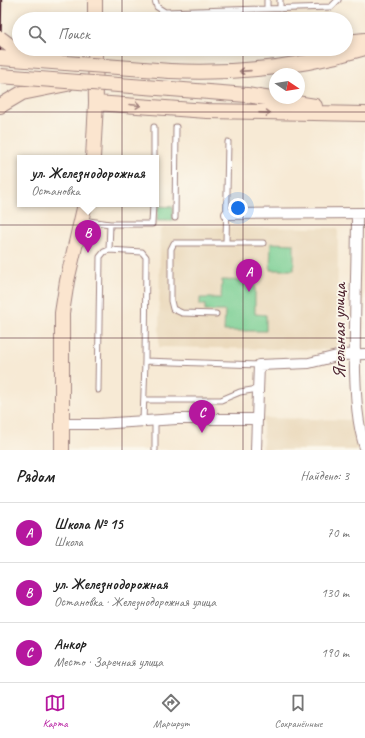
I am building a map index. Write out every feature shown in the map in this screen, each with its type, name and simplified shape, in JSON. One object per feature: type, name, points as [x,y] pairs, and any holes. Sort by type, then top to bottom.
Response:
[{"type":"main road","points":[[95,0],[95,12]]},
{"type":"main road","points":[[0,38],[12,46]]},
{"type":"main road","points":[[353,41],[365,40]]},
{"type":"main road","points":[[353,52],[365,48]]},
{"type":"main road","points":[[41,56],[70,63]]},
{"type":"main road","points":[[93,155],[96,103],[95,56]]},
{"type":"main road","points":[[0,58],[170,71],[231,72],[272,68],[329,59],[339,56]]},
{"type":"main road","points":[[0,76],[247,95],[325,107],[365,108]]},
{"type":"main road","points":[[0,106],[11,98],[32,90],[80,82]]},
{"type":"main road","points":[[96,103],[207,111],[365,114]]},
{"type":"main road","points":[[62,450],[62,313],[67,281],[85,207]]},
{"type":"street","points":[[227,214],[361,214]]},
{"type":"street","name":"Ягельная улица","points":[[361,214],[358,263],[360,354],[358,413],[365,448]]},
{"type":"street","points":[[256,450],[259,365],[309,363],[341,354],[360,354]]},
{"type":"street","points":[[62,424],[98,424],[155,420],[257,419]]},
{"type":"lane","points":[[155,0],[157,7],[165,12],[325,7],[334,6],[338,0]]},
{"type":"lane","points":[[267,0],[267,9]]},
{"type":"lane","points":[[280,0],[280,8]]},
{"type":"lane","points":[[325,0],[325,7]]},
{"type":"lane","points":[[154,127],[154,155]]},
{"type":"lane","points":[[176,127],[176,218]]},
{"type":"lane","points":[[226,243],[228,142]]},
{"type":"lane","points":[[82,220],[110,224],[152,224],[153,207]]},
{"type":"lane","points":[[109,250],[110,224]]},
{"type":"lane","points":[[216,314],[182,313],[173,309],[171,301],[171,249],[174,243],[263,243]]},
{"type":"lane","points":[[98,390],[100,257],[104,252],[109,250],[142,252],[146,257],[143,421]]},
{"type":"lane","points":[[145,361],[259,365]]},
{"type":"lane","points":[[144,400],[221,400],[240,392],[258,389]]},
{"type":"lane","points":[[155,420],[155,450]]},
{"type":"shaded area","points":[[165,227],[338,228],[337,350],[159,347],[160,231]]},
{"type":"shaded area","points":[[263,418],[353,420],[359,450],[263,450]]},
{"type":"green space","points":[[159,206],[173,207],[173,221],[157,221]]},
{"type":"green space","points":[[271,243],[294,244],[294,270],[270,270]]},
{"type":"green space","points":[[222,280],[255,281],[255,314],[266,315],[266,331],[224,331],[225,311],[205,311],[205,305],[200,305],[200,298],[221,298]]},
{"type":"railway","points":[[0,62],[1,0]]},
{"type":"place","name":"ул. Железнодорожная","points":[[88,253]]},
{"type":"place","name":"Школа № 15","points":[[249,292]]},
{"type":"place","name":"Анкор","points":[[202,433]]}]
